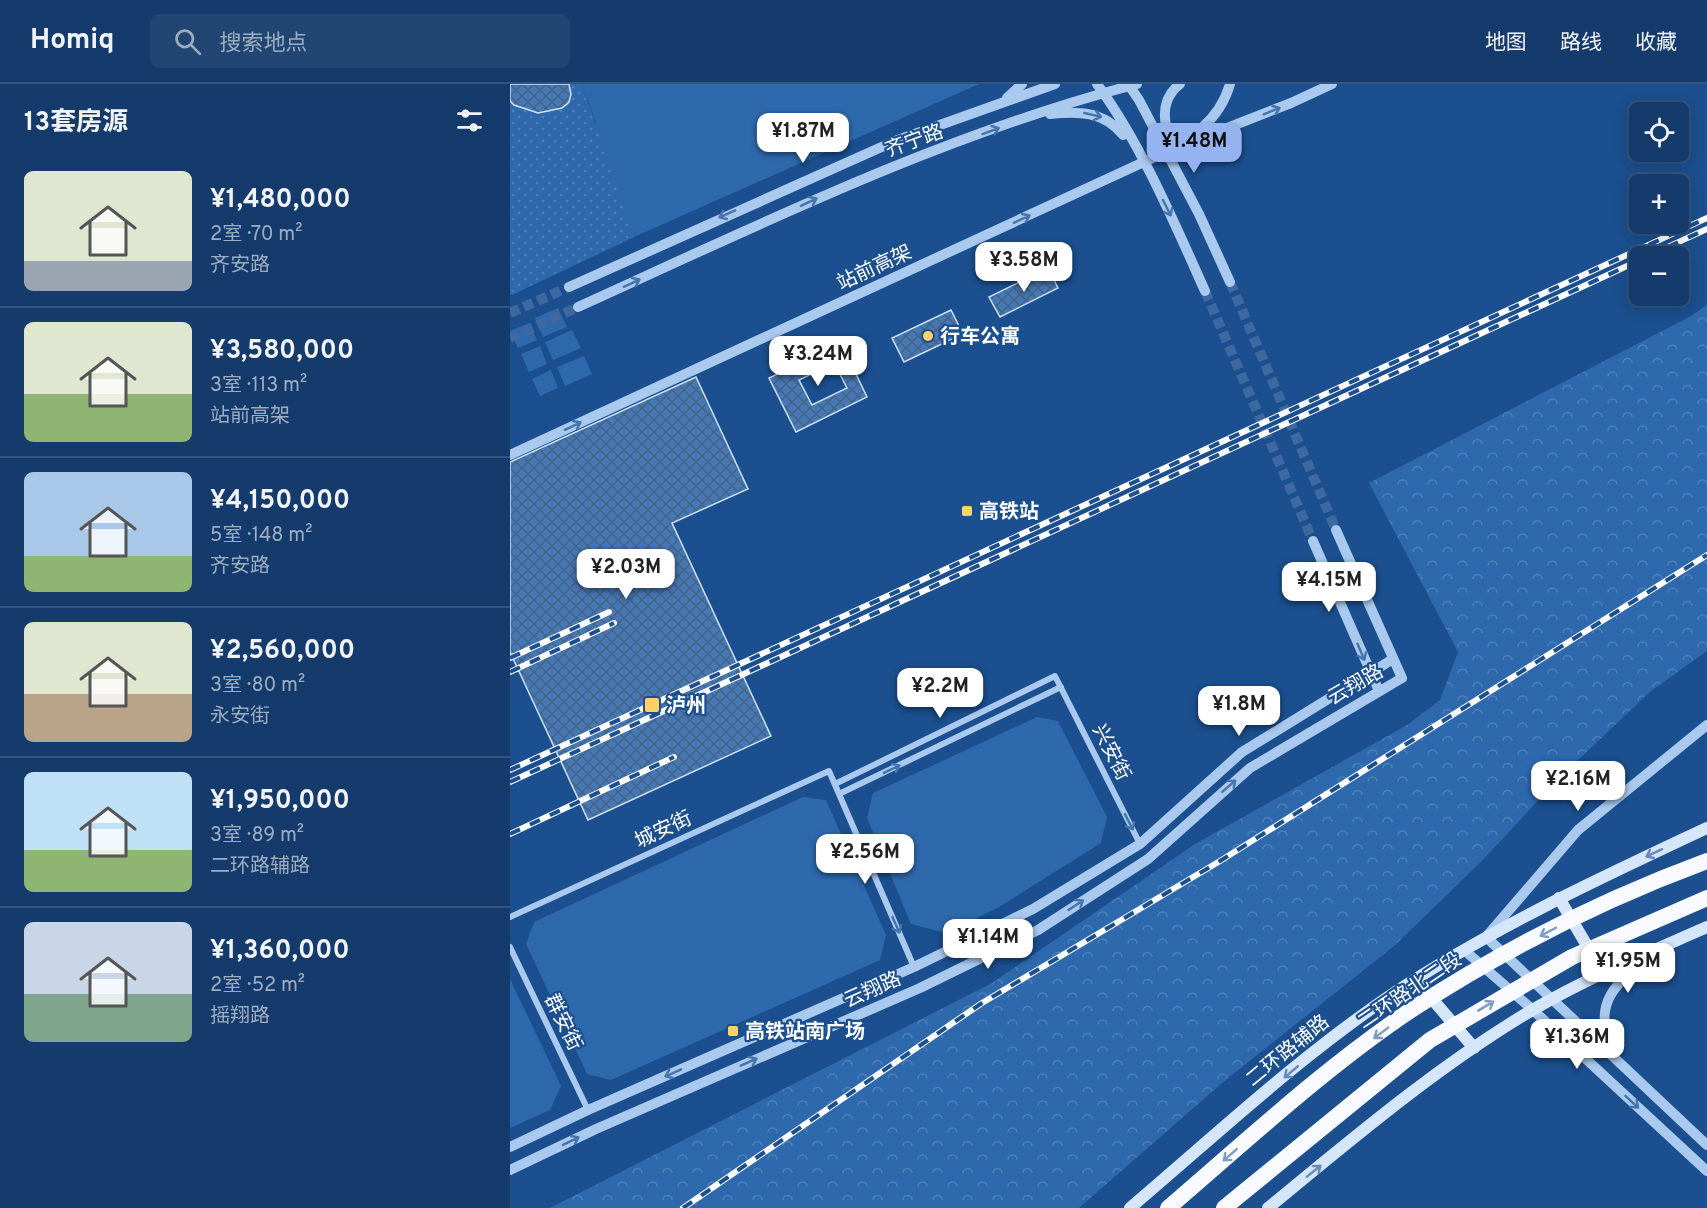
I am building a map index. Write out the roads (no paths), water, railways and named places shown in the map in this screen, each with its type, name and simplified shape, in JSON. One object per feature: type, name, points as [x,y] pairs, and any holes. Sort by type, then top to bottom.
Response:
[{"type":"highway","name":"二环路北二段","points":[[1168,1208],[1301,1096],[1410,1011],[1482,967],[1558,926],[1703,862]]},
{"type":"highway","points":[[1224,1208],[1430,1040],[1572,957],[1707,898]]},
{"type":"main road","name":"二环路辅路","points":[[1130,1208],[1327,1041],[1416,980],[1486,937],[1559,898],[1707,828]]},
{"type":"main road","points":[[1559,898],[1604,973]]},
{"type":"main road","points":[[1268,1208],[1386,1112],[1474,1048],[1533,1010],[1604,973],[1707,927]]},
{"type":"main road","points":[[1416,980],[1474,1048]]},
{"type":"street","points":[[1001,103],[1022,84]]},
{"type":"street","name":"齐宁路","points":[[569,287],[834,166],[1054,84]]},
{"type":"street","points":[[1180,84],[1166,103],[1165,122],[1180,178]]},
{"type":"street","name":"站前高架","points":[[510,455],[1158,156],[1202,130],[1217,112],[1230,84]]},
{"type":"street","points":[[1158,156],[1291,103],[1332,84]]},
{"type":"street","points":[[1131,85],[1180,178],[1230,282]]},
{"type":"street","name":"齐宁路","points":[[578,307],[823,196],[904,162],[1035,115],[1100,88],[1131,85]]},
{"type":"street","points":[[1100,88],[1139,154],[1205,291]]},
{"type":"street","points":[[1035,115],[1077,112],[1102,117],[1116,126],[1139,154]]},
{"type":"street","points":[[1336,530],[1393,659]]},
{"type":"street","points":[[1313,541],[1379,691]]},
{"type":"street","name":"云翔路","points":[[510,1147],[588,1110],[914,967],[1033,909],[1140,844],[1242,752],[1393,659],[1402,678],[1250,768],[1148,860],[1038,930],[920,988],[606,1124],[513,1170]]},
{"type":"street","name":"兴安街","points":[[835,784],[1055,676],[1140,844]]},
{"type":"street","points":[[839,794],[1061,687]]},
{"type":"street","points":[[1707,725],[1578,830],[1486,937],[1707,1145]]},
{"type":"street","name":"城安街","points":[[510,917],[829,771],[835,784]]},
{"type":"street","points":[[835,784],[914,967]]},
{"type":"street","points":[[1617,1061],[1605,1035],[1603,1018],[1608,998],[1620,981],[1671,943]]},
{"type":"street","name":"群安街","points":[[510,947],[588,1110]]},
{"type":"street","points":[[1464,950],[1533,1010],[1707,1171]]},
{"type":"tunnel","points":[[1230,282],[1336,530]]},
{"type":"tunnel","points":[[510,313],[569,287]]},
{"type":"tunnel","points":[[1205,291],[1313,541]]},
{"type":"tunnel","points":[[510,338],[578,307]]},
{"type":"railway","points":[[510,770],[1707,218]]},
{"type":"railway","points":[[1670,246],[1707,229]]},
{"type":"railway","points":[[510,782],[1629,265]]},
{"type":"railway","points":[[683,1208],[982,1003],[1220,861],[1707,555]]},
{"type":"railway","points":[[510,658],[609,612]]},
{"type":"railway","points":[[510,672],[614,623]]},
{"type":"railway","points":[[510,834],[674,757]]},
{"type":"place","name":"行车公寓","points":[[928,336]]},
{"type":"place","name":"高铁站","points":[[967,511]]},
{"type":"place","name":"泸州","points":[[652,705]]},
{"type":"place","name":"高铁站南广场","points":[[733,1031]]}]
